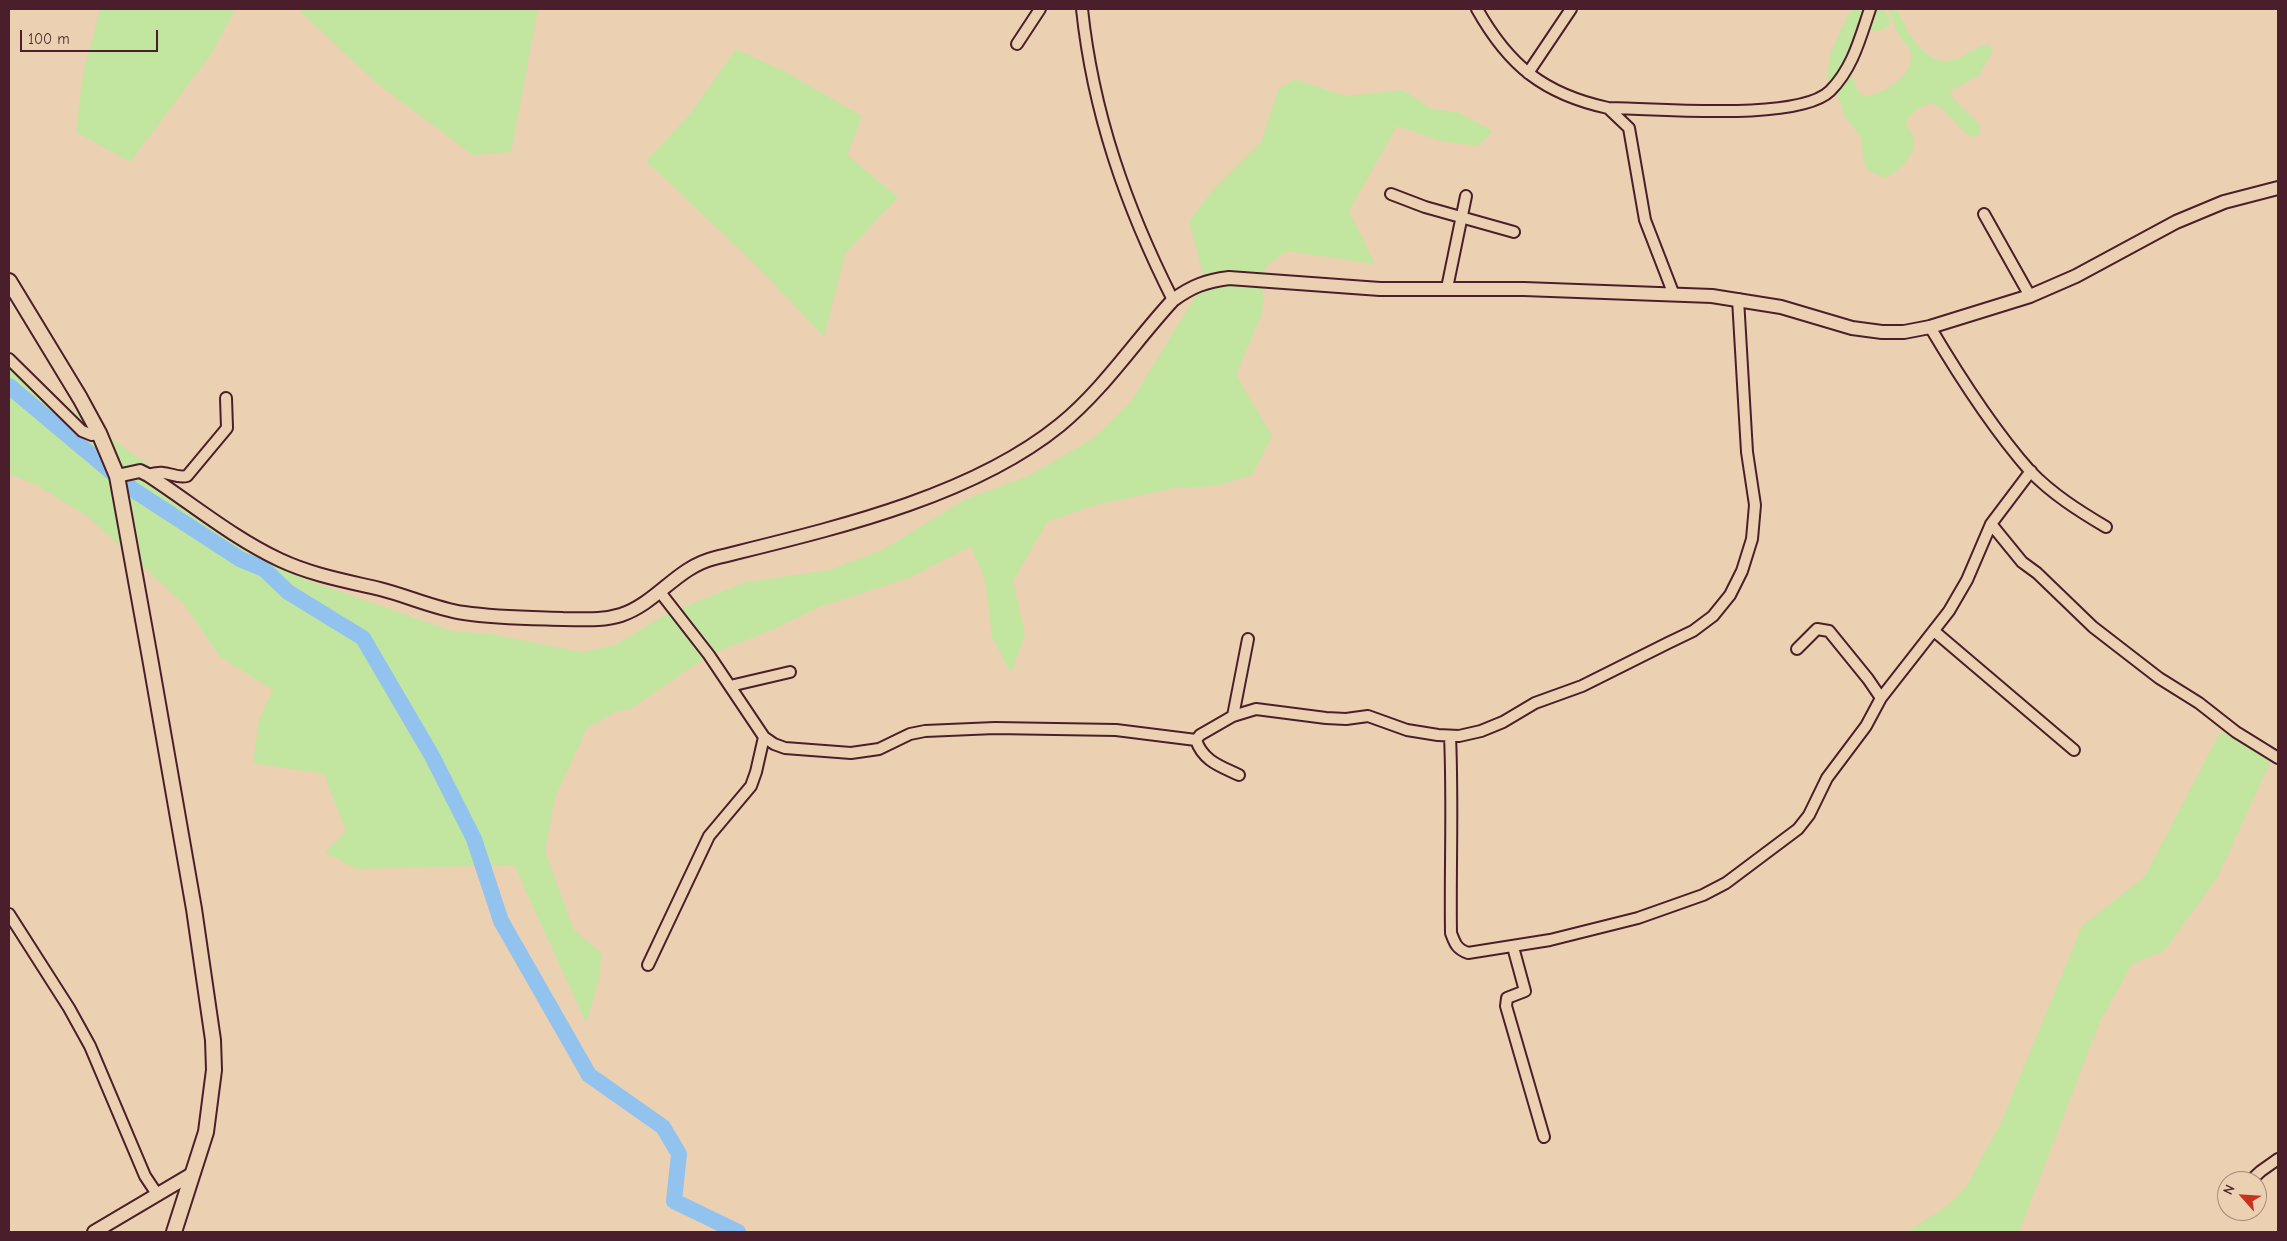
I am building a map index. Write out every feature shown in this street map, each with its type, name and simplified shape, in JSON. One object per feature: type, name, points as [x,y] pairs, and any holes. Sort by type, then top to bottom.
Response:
[{"type":"main road","points":[[9,282],[99,433],[117,476],[194,909],[213,1040],[214,1070],[211,1107],[206,1132],[174,1232]]},
{"type":"street","points":[[1017,44],[1040,9]]},
{"type":"street","points":[[1082,9],[1094,90],[1104,132],[1143,236],[1174,300]]},
{"type":"street","points":[[1477,9],[1507,53],[1528,73],[1552,90],[1587,104],[1608,108],[1742,110],[1784,107],[1818,99],[1841,79],[1853,58],[1870,9]]},
{"type":"street","points":[[1528,73],[1571,9]]},
{"type":"street","points":[[1608,108],[1630,128],[1645,220],[1674,295]]},
{"type":"street","points":[[117,476],[140,471],[277,559],[334,580],[380,589],[463,613],[512,617],[598,619],[623,614],[660,592],[692,565],[870,516],[960,484],[1013,458],[1060,425],[1085,402],[1174,300],[1190,288],[1205,281],[1229,278],[1380,289],[1447,288],[1674,295],[1738,299],[1781,307],[1835,324],[1866,331],[1904,332],[1930,327],[2030,296],[2076,276],[2176,222],[2224,202],[2278,188]]},
{"type":"street","points":[[1391,194],[1461,218],[1514,232]]},
{"type":"street","points":[[1447,288],[1466,196]]},
{"type":"street","points":[[1984,214],[2030,296]]},
{"type":"street","points":[[1196,740],[1200,735],[1233,716],[1256,708],[1326,718],[1346,719],[1368,716],[1407,730],[1450,736],[1481,731],[1503,722],[1535,703],[1582,686],[1668,644],[1693,631],[1713,616],[1730,595],[1742,571],[1752,539],[1755,504],[1747,452],[1738,299]]},
{"type":"street","points":[[1930,327],[1978,402],[2031,471],[2068,503],[2106,527]]},
{"type":"street","points":[[9,359],[82,431],[92,435],[99,433]]},
{"type":"street","points":[[148,475],[161,471],[180,477],[187,476],[227,428],[226,398]]},
{"type":"street","points":[[1450,736],[1453,808],[1450,841],[1451,933],[1455,945],[1460,950],[1468,953],[1550,940],[1638,918],[1703,895],[1726,883],[1779,846],[1803,824],[1827,778],[1866,726],[1881,698],[1934,631],[1966,580],[1991,524],[2031,471]]},
{"type":"street","points":[[1991,524],[2022,562],[2037,573],[2093,627],[2159,678],[2199,703],[2236,732],[2278,758]]},
{"type":"street","points":[[660,592],[684,620],[764,737],[774,744],[785,748],[851,753],[879,749],[917,732],[995,728],[1116,730],[1196,740]]},
{"type":"street","points":[[1797,649],[1817,628],[1824,628],[1829,631],[1881,698]]},
{"type":"street","points":[[1934,631],[2074,750]]},
{"type":"street","points":[[1233,716],[1248,639]]},
{"type":"street","points":[[730,686],[790,672]]},
{"type":"street","points":[[648,965],[709,836],[751,786],[764,737]]},
{"type":"street","points":[[1196,740],[1203,755],[1211,762],[1239,775]]},
{"type":"street","points":[[9,914],[69,1008],[90,1046],[118,1108],[145,1176],[157,1194]]},
{"type":"street","points":[[1513,947],[1525,991],[1507,998],[1506,1006],[1544,1137]]},
{"type":"street","points":[[2260,1171],[2278,1159]]},
{"type":"street","points":[[94,1232],[192,1174]]},
{"type":"green space","points":[[100,9],[235,9],[212,53],[130,162],[76,132],[83,74]]},
{"type":"green space","points":[[298,9],[538,9],[511,152],[473,155],[375,82]]},
{"type":"green space","points":[[1854,9],[1883,9],[1889,16],[1889,25],[1881,31],[1863,30],[1852,43],[1852,76],[1858,92],[1865,96],[1880,92],[1896,83],[1907,70],[1910,63],[1911,55],[1909,49],[1897,32],[1889,9],[1896,9],[1919,46],[1935,59],[1945,61],[1956,59],[1988,44],[1993,51],[1979,75],[1949,92],[1980,125],[1980,134],[1972,137],[1965,133],[1941,108],[1927,104],[1915,111],[1906,122],[1914,143],[1910,155],[1901,167],[1885,178],[1868,171],[1864,162],[1860,135],[1844,116],[1840,100],[1827,78],[1830,53],[1848,15]]},
{"type":"green space","points":[[736,49],[784,71],[862,116],[847,155],[898,197],[845,254],[824,337],[756,265],[646,161],[690,114]]},
{"type":"green space","points":[[1295,79],[1344,96],[1403,90],[1432,109],[1458,112],[1493,131],[1477,146],[1441,141],[1397,126],[1349,211],[1375,264],[1287,251],[1265,267],[1262,313],[1236,375],[1272,436],[1252,475],[1215,486],[1174,488],[1095,505],[1047,522],[1013,581],[1025,635],[1011,673],[992,638],[985,579],[971,546],[909,578],[819,607],[774,629],[709,655],[630,709],[615,712],[587,728],[555,797],[545,851],[574,930],[601,953],[600,976],[586,1023],[514,865],[356,869],[325,852],[346,831],[324,774],[253,763],[259,719],[273,690],[220,657],[183,603],[88,517],[37,485],[9,474],[9,364],[305,579],[452,631],[492,634],[581,652],[615,645],[666,614],[746,582],[829,570],[882,550],[964,500],[1030,475],[1095,437],[1131,401],[1205,281],[1189,221],[1210,193],[1261,142],[1279,88]]},
{"type":"green space","points":[[2220,732],[2274,754],[2217,878],[2164,951],[2132,964],[2100,1021],[2019,1232],[1907,1232],[1948,1205],[1966,1187],[2001,1122],[2082,926],[2145,876]]},
{"type":"waterway","points":[[9,386],[132,489],[240,559],[264,569],[288,592],[363,638],[432,756],[474,839],[501,921],[589,1075],[663,1127],[679,1154],[674,1201],[738,1232]]}]
